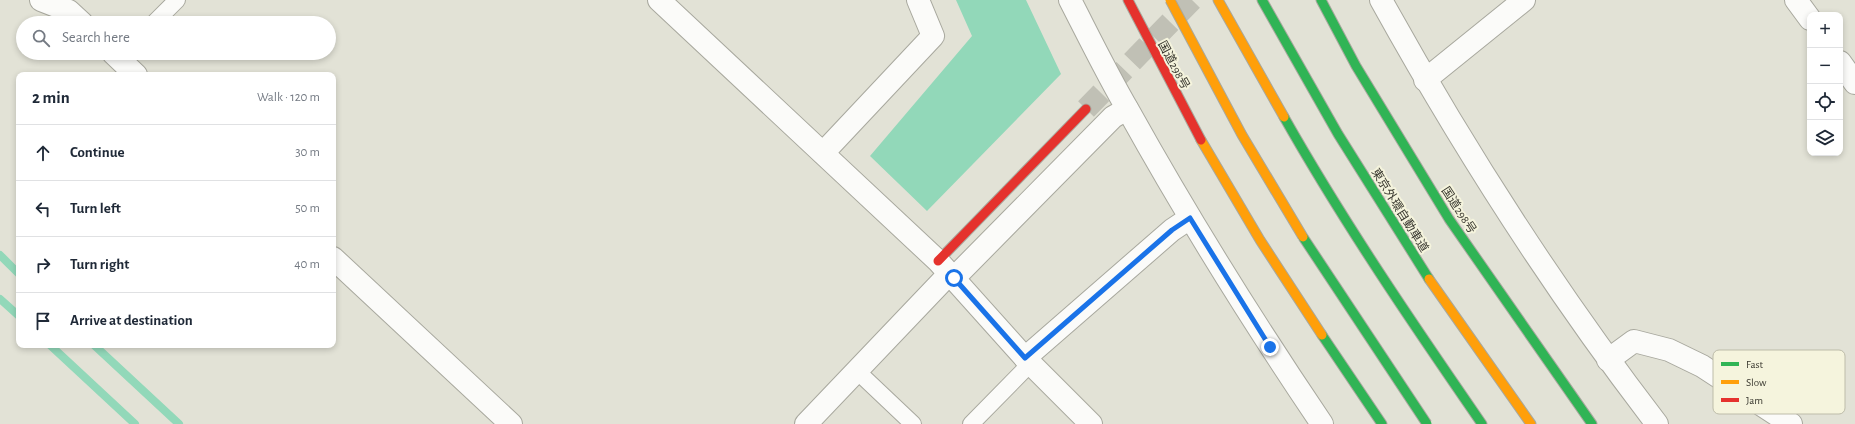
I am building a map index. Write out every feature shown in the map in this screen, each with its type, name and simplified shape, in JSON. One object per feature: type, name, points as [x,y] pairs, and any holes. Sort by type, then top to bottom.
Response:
[{"type":"main road","name":"国道298号","points":[[1128,0],[1164,72],[1222,177],[1315,326],[1382,424]]},
{"type":"main road","points":[[1170,0],[1225,103],[1289,214],[1364,331],[1427,424]]},
{"type":"main road","points":[[1218,0],[1308,160],[1400,305],[1482,424]]},
{"type":"main road","name":"東京外環自動車道","points":[[1262,0],[1338,134],[1431,283],[1531,424]]},
{"type":"main road","name":"国道298号","points":[[1321,0],[1356,66],[1449,219],[1592,424]]},
{"type":"main road","points":[[947,271],[1086,109]]},
{"type":"street","points":[[41,0],[69,11],[74,16]]},
{"type":"street","points":[[824,153],[934,36],[918,0]]},
{"type":"street","points":[[1070,0],[1127,109],[1190,218],[1270,347],[1322,424]]},
{"type":"street","points":[[1381,0],[1425,80],[1490,187],[1608,360],[1657,424]]},
{"type":"street","points":[[1425,80],[1524,0]]},
{"type":"street","points":[[1796,0],[1807,15]]},
{"type":"street","points":[[667,2],[947,271],[1028,360],[1091,424]]},
{"type":"street","points":[[123,60],[133,72]]},
{"type":"street","points":[[1843,66],[1855,83]]},
{"type":"street","points":[[806,424],[947,271],[1113,118],[1127,109]]},
{"type":"street","points":[[1028,360],[1172,230],[1190,218]]},
{"type":"street","points":[[336,261],[511,424]]},
{"type":"street","points":[[1608,360],[1634,341],[1669,350],[1702,366],[1713,373]]},
{"type":"street","points":[[1776,414],[1791,424]]},
{"type":"lane","points":[[161,16],[177,0]]},
{"type":"lane","points":[[971,424],[1028,360]]},
{"type":"lane","points":[[856,371],[913,424]]},
{"type":"shaded area","points":[[956,0],[1026,0],[1061,74],[927,211],[870,156],[972,36]]},
{"type":"waterway","points":[[0,255],[16,271]]},
{"type":"waterway","points":[[0,299],[16,313]]},
{"type":"waterway","points":[[53,348],[135,424]]},
{"type":"waterway","points":[[97,348],[179,424]]},
{"type":"tunnel","points":[[1086,109],[1192,0]]},
{"type":"traffic: fast","points":[[1262,0],[1338,134],[1429,279]]},
{"type":"traffic: fast","points":[[1321,0],[1356,66],[1449,219],[1592,424]]},
{"type":"traffic: fast","points":[[1284,117],[1355,234],[1405,311],[1482,424]]},
{"type":"traffic: fast","points":[[1303,237],[1427,424]]},
{"type":"traffic: fast","points":[[1322,335],[1382,424]]},
{"type":"traffic: slow","points":[[1170,0],[1242,135],[1303,237]]},
{"type":"traffic: slow","points":[[1218,0],[1284,117]]},
{"type":"traffic: slow","points":[[1201,140],[1260,240],[1322,335]]},
{"type":"traffic: slow","points":[[1429,279],[1531,424]]},
{"type":"traffic: jam","points":[[1128,0],[1201,140]]},
{"type":"traffic: jam","points":[[938,261],[1086,109]]},
{"type":"route","points":[[954,278],[1025,358],[1172,230],[1190,218],[1270,347]]}]
